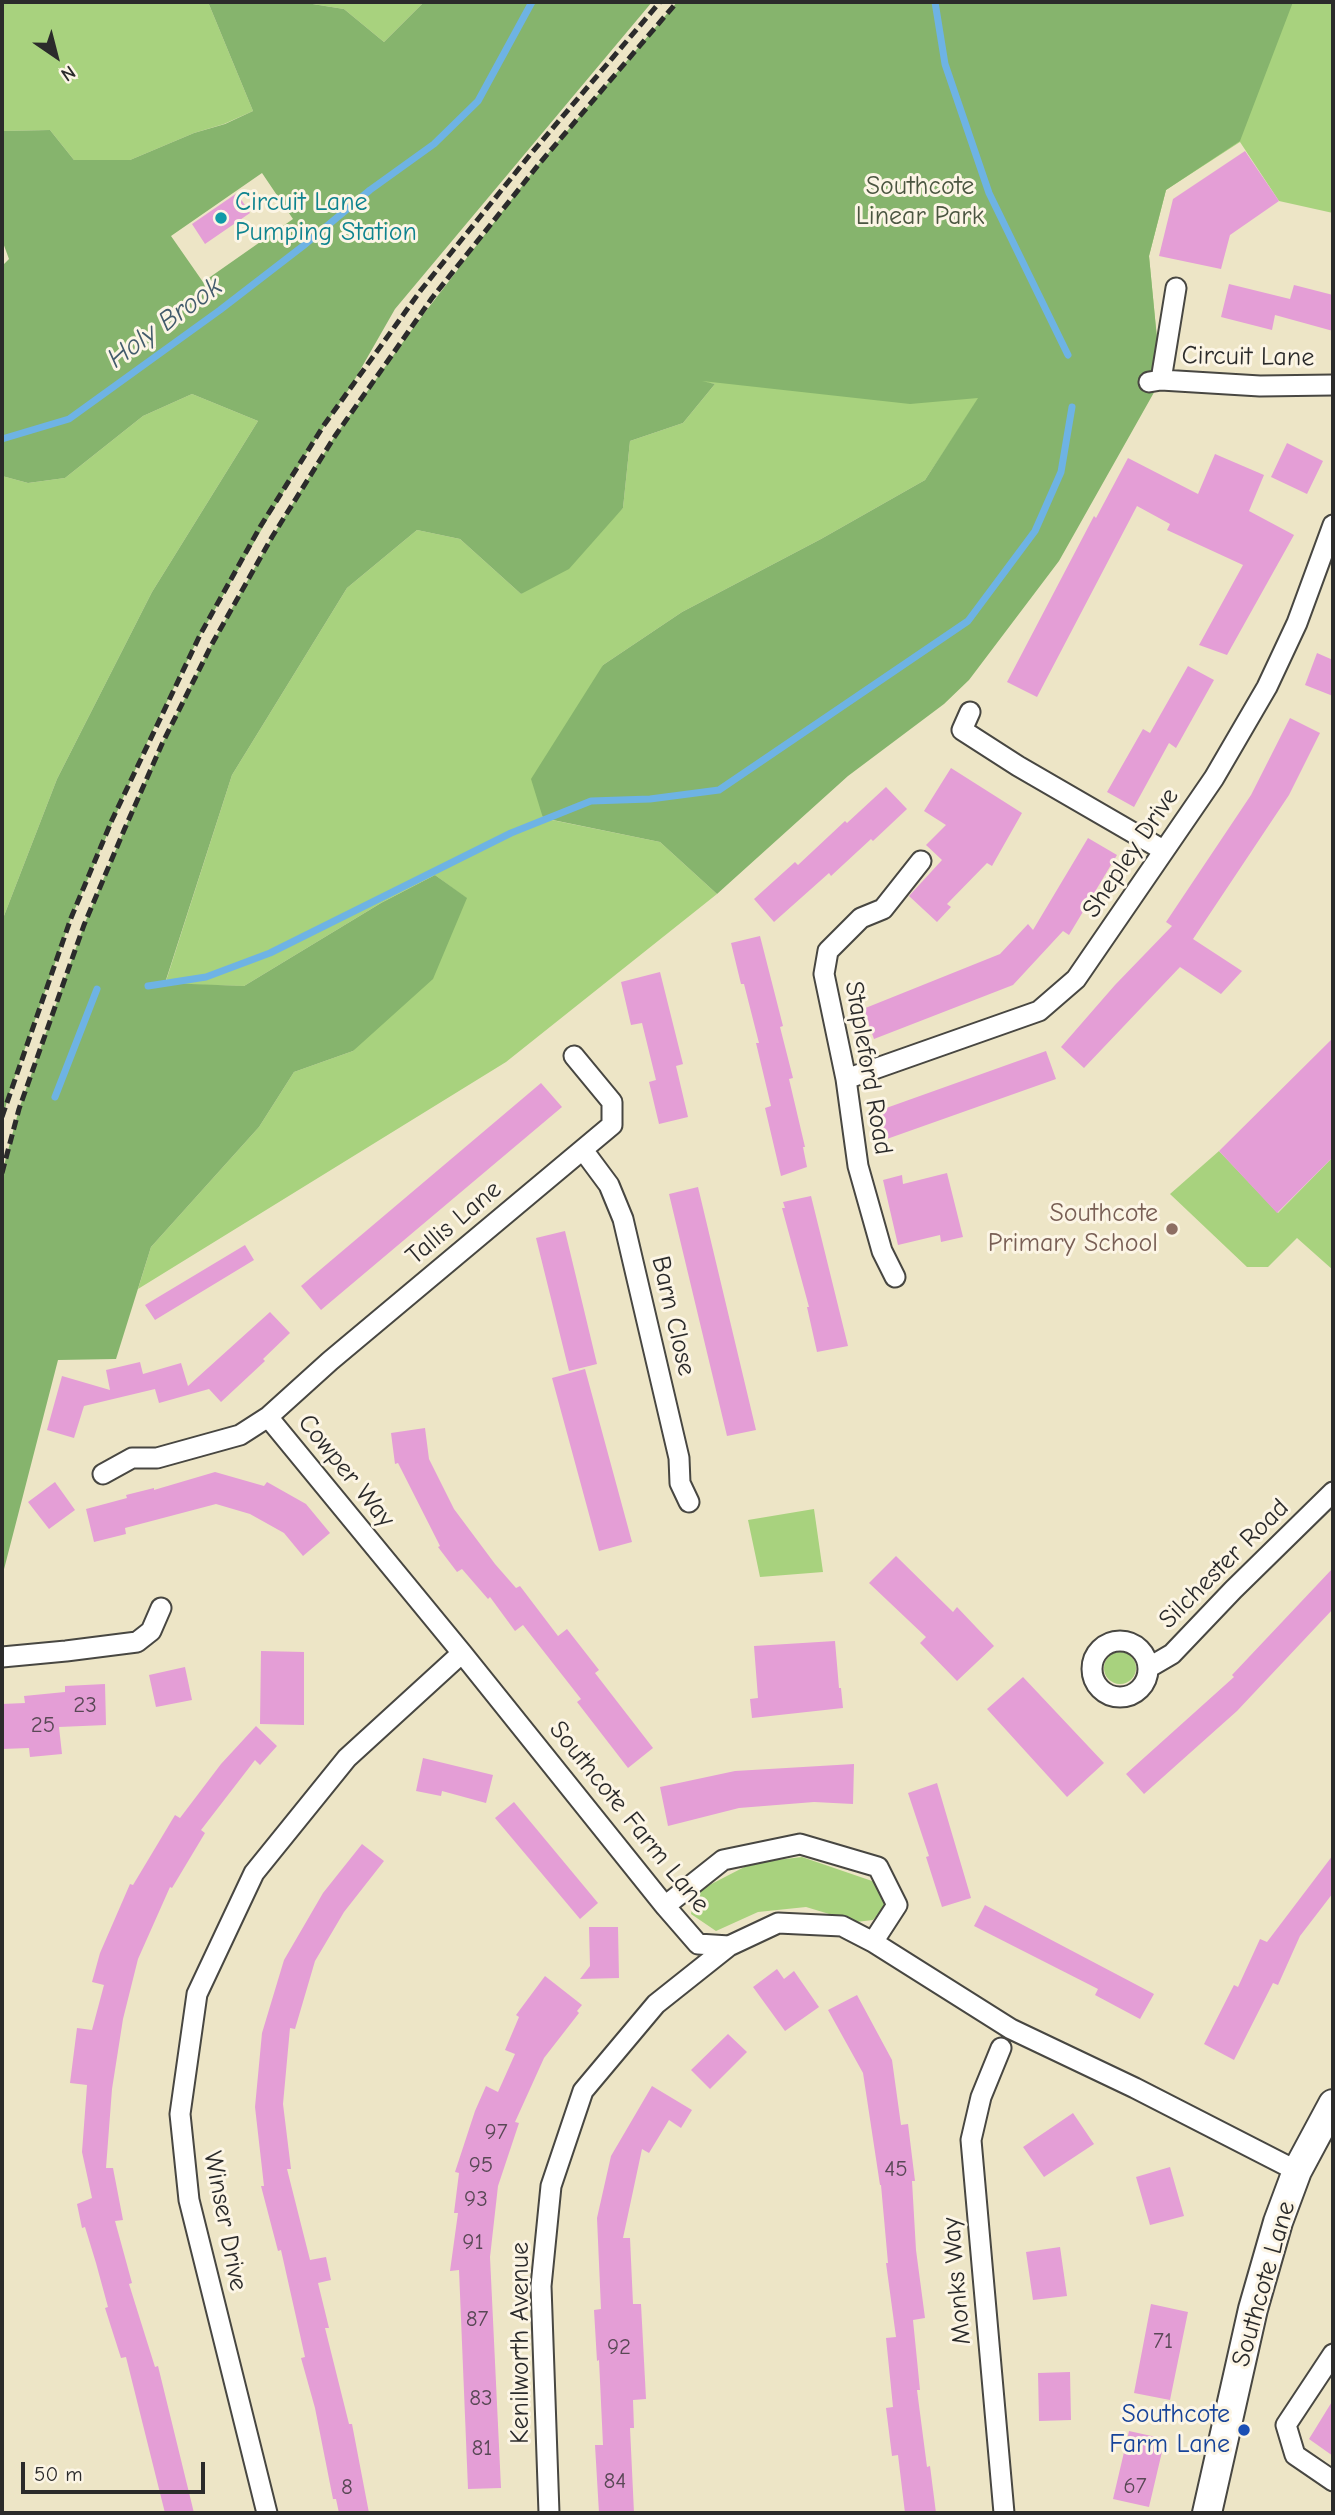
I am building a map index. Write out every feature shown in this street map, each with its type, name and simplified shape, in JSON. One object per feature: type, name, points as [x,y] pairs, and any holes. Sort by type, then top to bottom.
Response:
[{"type":"street","name":"Circuit Lane","points":[[1176,288],[1155,381],[1259,386],[1333,385]]},
{"type":"street","name":"Shepley Drive","points":[[845,1079],[1039,1011],[1076,979],[1214,778],[1267,687],[1297,623],[1333,525]]},
{"type":"street","points":[[970,712],[962,730],[1018,766],[1163,850]]},
{"type":"street","name":"Stapleford Road","points":[[895,1277],[883,1251],[858,1166],[845,1079],[824,974],[828,951],[861,918],[883,909],[921,861]]},
{"type":"street","name":"Tallis Lane","points":[[268,1417],[341,1352],[612,1125],[612,1102],[574,1056]]},
{"type":"street","name":"Barn Close","points":[[583,1150],[609,1185],[623,1219],[679,1458],[680,1483],[689,1502]]},
{"type":"street","name":"Cowper Way","points":[[103,1474],[132,1458],[156,1458],[240,1435],[268,1417],[390,1565]]},
{"type":"street","name":"Silchester Road","points":[[1149,1668],[1172,1654],[1333,1492]]},
{"type":"street","name":"Southcote Farm Lane","points":[[390,1565],[698,1944],[729,1946]]},
{"type":"street","points":[[2,1657],[137,1642],[151,1631],[161,1608]]},
{"type":"street","name":"Winser Drive","points":[[267,2513],[189,2200],[180,2114],[197,1994],[254,1873],[347,1758],[462,1653]]},
{"type":"street","points":[[665,1906],[723,1860],[800,1844],[878,1867],[897,1905],[873,1942]]},
{"type":"street","points":[[729,1946],[778,1923],[842,1926],[873,1942],[1011,2029],[1136,2088],[1297,2171]]},
{"type":"street","name":"Kenilworth Avenue","points":[[549,2513],[541,2286],[551,2186],[583,2091],[656,2004],[729,1946]]},
{"type":"street","name":"Monks Way","points":[[1001,2048],[981,2097],[971,2140],[1004,2513]]},
{"type":"street","name":"Southcote Lane","points":[[1206,2513],[1253,2309],[1278,2222],[1297,2171],[1333,2104]]},
{"type":"street","points":[[1333,2354],[1286,2425],[1295,2455],[1333,2481]]},
{"type":"green space","points":[[2,2],[208,2],[253,111],[130,160],[74,160],[50,130],[2,131]]},
{"type":"green space","points":[[208,2],[300,2],[344,9],[384,42],[424,2],[652,2],[395,309],[351,386],[304,457],[200,635],[150,736],[71,918],[2,1120],[2,921],[57,779],[152,592],[258,421],[192,394],[143,416],[65,478],[28,483],[2,476],[2,266],[9,259],[2,240],[2,131],[50,130],[74,160],[130,160],[253,111]],"holes":[[[262,173],[293,219],[203,282],[171,236]]]},
{"type":"green space","points":[[300,2],[424,2],[384,42],[344,9]]},
{"type":"green space","name":"Southcote Linear Park","points":[[677,2],[1293,2],[1240,141],[1166,190],[1149,256],[1161,380],[1059,561],[969,680],[944,704],[848,776],[717,894],[660,842],[543,818],[531,779],[603,665],[682,612],[821,539],[925,480],[978,398],[910,404],[702,381],[715,384],[683,423],[630,441],[623,508],[569,569],[521,594],[460,539],[417,530],[347,588],[232,775],[165,983],[244,986],[381,903],[435,875],[467,898],[433,979],[353,1051],[294,1072],[259,1127],[151,1247],[116,1359],[58,1360],[2,1577],[2,1173],[19,1109],[84,925],[125,828],[162,744],[212,644],[272,537],[335,436],[416,324],[539,164]]},
{"type":"green space","name":"Southcote Linear Park","points":[[699,2],[1333,2],[1333,213],[1279,201],[1240,142],[1166,190],[1149,256],[1161,380],[979,398],[925,480],[821,539],[682,612],[603,665],[542,818],[660,842],[717,894],[506,1062],[138,1289],[151,1247],[259,1127],[294,1072],[353,1051],[466,898],[435,875],[381,903],[244,986],[165,984],[232,775],[347,588],[417,530],[460,539],[521,594],[623,508],[630,441],[683,423],[715,384],[450,343]]},
{"type":"green space","points":[[192,394],[258,421],[152,592],[57,779],[2,921],[2,476],[28,483],[65,478],[143,416]]},
{"type":"green space","points":[[1219,1151],[1278,1213],[1333,1157],[1333,1270],[1297,1238],[1268,1267],[1247,1267],[1170,1194]]},
{"type":"green space","points":[[814,1509],[823,1572],[760,1577],[748,1520]]},
{"type":"green space","points":[[1120,1652],[1131,1657],[1136,1668],[1131,1679],[1120,1684],[1109,1679],[1104,1668],[1109,1657]]},
{"type":"green space","points":[[802,1857],[875,1882],[886,1905],[873,1920],[856,1922],[806,1907],[758,1912],[716,1931],[691,1914],[696,1892],[752,1863]]},
{"type":"building","points":[[1245,151],[1279,201],[1230,235],[1221,269],[1159,256],[1173,199]]},
{"type":"building","name":"Circuit Lane Pumping Station","points":[[237,193],[250,213],[205,244],[192,224]]},
{"type":"building","points":[[1229,284],[1290,299],[1294,285],[1333,295],[1333,331],[1275,315],[1272,330],[1221,317]]},
{"type":"building","points":[[1287,443],[1323,461],[1307,494],[1271,477]]},
{"type":"building","points":[[1215,454],[1264,475],[1249,511],[1294,535],[1227,655],[1199,645],[1243,565],[1167,530],[1170,524],[1137,506],[1037,697],[1007,682],[1094,516],[1096,518],[1128,458],[1198,494]]},
{"type":"building","points":[[1317,653],[1333,660],[1333,696],[1305,685]]},
{"type":"building","points":[[1188,666],[1214,680],[1176,748],[1169,743],[1134,807],[1107,792],[1143,729],[1150,733]]},
{"type":"building","points":[[1290,718],[1320,733],[1289,795],[1193,939],[1242,971],[1221,994],[1180,967],[1084,1068],[1061,1047],[1115,985],[1172,926],[1166,922],[1251,795]]},
{"type":"building","points":[[951,768],[1022,813],[992,866],[987,863],[947,904],[951,907],[937,922],[909,896],[942,860],[926,845],[946,825],[924,811]]},
{"type":"building","points":[[886,787],[907,809],[873,841],[871,839],[831,876],[829,873],[774,922],[754,899],[795,862],[798,865]]},
{"type":"building","points":[[1088,838],[1117,855],[1069,935],[1063,931],[1013,985],[874,1039],[863,1009],[1000,954],[1028,924],[1033,930]]},
{"type":"building","points":[[760,936],[783,1026],[780,1027],[793,1078],[789,1079],[807,1167],[781,1176],[765,1108],[771,1106],[756,1043],[759,1043],[731,943]]},
{"type":"building","points":[[660,972],[683,1064],[676,1066],[688,1117],[659,1124],[649,1082],[656,1080],[642,1023],[631,1025],[621,982]]},
{"type":"building","points":[[1333,1038],[1333,1157],[1277,1213],[1219,1151]]},
{"type":"building","points":[[1046,1051],[1056,1079],[884,1140],[875,1112]]},
{"type":"building","points":[[541,1083],[562,1107],[321,1310],[301,1286]]},
{"type":"building","points":[[947,1173],[963,1237],[941,1242],[940,1235],[898,1245],[883,1180],[902,1175],[903,1184]]},
{"type":"building","points":[[698,1187],[756,1430],[727,1436],[669,1194]]},
{"type":"building","points":[[811,1196],[848,1346],[817,1352],[809,1307],[782,1208],[785,1208],[783,1202]]},
{"type":"building","points":[[565,1231],[597,1364],[569,1371],[536,1238]]},
{"type":"building","points":[[245,1245],[254,1260],[155,1320],[145,1305]]},
{"type":"building","points":[[270,1312],[290,1333],[263,1359],[265,1361],[221,1402],[209,1389],[159,1403],[155,1389],[84,1406],[74,1438],[47,1430],[62,1376],[110,1390],[106,1370],[140,1362],[143,1374],[181,1363],[188,1386]]},
{"type":"building","points":[[585,1369],[632,1542],[599,1551],[552,1378]]},
{"type":"building","points":[[425,1428],[429,1459],[454,1509],[495,1564],[516,1588],[520,1586],[558,1636],[567,1629],[599,1670],[595,1673],[653,1748],[628,1768],[577,1702],[581,1699],[523,1625],[515,1631],[490,1597],[488,1599],[462,1569],[457,1572],[438,1547],[440,1546],[398,1463],[395,1464],[391,1433]]},
{"type":"building","points":[[215,1472],[264,1486],[267,1482],[306,1504],[330,1533],[303,1556],[284,1533],[250,1514],[216,1504],[125,1528],[126,1534],[94,1542],[86,1509],[127,1498],[126,1495],[154,1490]]},
{"type":"building","points":[[55,1482],[75,1510],[49,1529],[28,1502]]},
{"type":"building","points":[[896,1556],[953,1612],[957,1607],[994,1646],[957,1681],[920,1643],[926,1637],[869,1583]]},
{"type":"building","points":[[1333,1568],[1333,1609],[1237,1711],[1144,1794],[1126,1774],[1234,1677],[1232,1675]]},
{"type":"building","points":[[835,1641],[843,1708],[752,1718],[750,1699],[758,1698],[754,1646]]},
{"type":"building","points":[[261,1651],[304,1652],[304,1725],[260,1724]]},
{"type":"building","points":[[185,1667],[192,1700],[156,1707],[149,1675]]},
{"type":"building","points":[[1023,1677],[1104,1763],[1067,1797],[987,1709]]},
{"type":"building","points":[[105,1684],[106,1725],[59,1727],[62,1754],[30,1757],[29,1748],[2,1749],[2,1704],[25,1703],[24,1696],[65,1692],[65,1686]]},
{"type":"building","points":[[256,1726],[277,1746],[260,1765],[255,1760],[201,1830],[205,1833],[172,1888],[170,1887],[138,1959],[123,2019],[112,2089],[106,2168],[113,2168],[123,2220],[115,2221],[132,2283],[129,2284],[155,2367],[158,2366],[194,2513],[165,2513],[126,2357],[121,2358],[105,2308],[108,2307],[96,2263],[85,2227],[82,2228],[77,2204],[92,2198],[82,2152],[87,2085],[70,2083],[77,2028],[92,2030],[104,1985],[92,1982],[100,1953],[130,1884],[133,1885],[175,1815],[180,1818],[221,1764]]},
{"type":"building","points":[[423,1758],[493,1775],[486,1803],[442,1791],[441,1796],[416,1791]]},
{"type":"building","points":[[854,1764],[853,1804],[814,1802],[739,1808],[668,1826],[660,1787],[735,1771]]},
{"type":"building","points":[[937,1783],[971,1898],[942,1907],[926,1857],[929,1856],[908,1793]]},
{"type":"building","points":[[514,1802],[598,1903],[580,1919],[495,1818]]},
{"type":"building","points":[[362,1844],[384,1861],[344,1912],[315,1961],[295,2029],[290,2028],[283,2104],[291,2169],[287,2169],[310,2260],[326,2257],[331,2280],[318,2283],[329,2328],[325,2328],[349,2424],[352,2424],[369,2513],[339,2513],[336,2499],[333,2499],[315,2408],[301,2358],[305,2357],[281,2250],[278,2251],[261,2186],[264,2186],[255,2107],[262,2033],[284,1960],[323,1893]]},
{"type":"building","points":[[1333,1855],[1333,1893],[1300,1936],[1278,1985],[1273,1983],[1234,2060],[1204,2044],[1234,1985],[1238,1987],[1260,1939],[1267,1942]]},
{"type":"building","points":[[985,1905],[1154,1994],[1140,2019],[1095,1995],[1098,1989],[974,1926]]},
{"type":"building","points":[[589,1927],[618,1927],[619,1978],[580,1979],[590,1966]]},
{"type":"building","points":[[777,1969],[784,1979],[794,1971],[819,2007],[785,2031],[753,1987]]},
{"type":"building","points":[[545,1976],[582,2005],[577,2011],[579,2013],[544,2058],[515,2122],[519,2123],[498,2186],[490,2257],[501,2488],[468,2489],[459,2270],[450,2271],[458,2213],[454,2213],[459,2173],[455,2172],[486,2086],[498,2092],[515,2054],[505,2050],[519,2017],[516,2015]]},
{"type":"building","points":[[857,1995],[892,2060],[901,2125],[908,2124],[915,2181],[912,2181],[916,2250],[925,2318],[913,2320],[920,2390],[917,2390],[936,2513],[905,2513],[898,2455],[892,2456],[886,2408],[893,2407],[886,2338],[896,2337],[886,2263],[881,2185],[863,2073],[828,2010]]},
{"type":"building","points":[[728,2034],[747,2052],[710,2089],[691,2070]]},
{"type":"building","points":[[652,2086],[692,2110],[681,2128],[669,2120],[649,2153],[642,2149],[623,2238],[630,2238],[633,2304],[641,2304],[646,2399],[633,2400],[634,2428],[630,2428],[634,2513],[599,2513],[595,2445],[603,2445],[594,2310],[601,2309],[597,2218],[611,2156]]},
{"type":"building","points":[[1073,2113],[1094,2144],[1044,2177],[1023,2147]]},
{"type":"building","points":[[1170,2167],[1184,2216],[1150,2225],[1136,2177]]},
{"type":"building","points":[[1060,2247],[1067,2296],[1033,2300],[1026,2252]]},
{"type":"building","points":[[1151,2304],[1188,2312],[1170,2400],[1134,2393]]},
{"type":"building","points":[[1070,2372],[1071,2420],[1039,2421],[1038,2373]]},
{"type":"building","points":[[1333,2400],[1333,2456],[1309,2439]]},
{"type":"building","points":[[1129,2431],[1165,2439],[1149,2507],[1113,2499]]},
{"type":"waterway","name":"Holy Brook","points":[[2,439],[69,419],[220,310],[370,190],[434,144],[478,101],[532,2]]},
{"type":"waterway","points":[[935,2],[945,64],[989,193],[1068,355]]},
{"type":"waterway","points":[[148,986],[206,977],[270,953],[511,833],[591,801],[650,799],[719,790],[968,621],[1035,531],[1061,472],[1072,407]]},
{"type":"waterway","points":[[55,1097],[97,989]]},
{"type":"railway","points":[[2,1117],[71,918],[112,820],[200,635],[260,527],[324,425],[421,290],[529,156],[660,2]]},
{"type":"railway","points":[[2,1173],[19,1109],[84,925],[125,828],[162,744],[212,644],[272,537],[335,436],[432,298],[539,164],[677,2]]},
{"type":"place","name":"Circuit Lane Pumping Station","points":[[221,218]]},
{"type":"place","name":"Southcote Primary School","points":[[1172,1229]]},
{"type":"place","name":"Southcote Farm Lane","points":[[1244,2430]]}]
